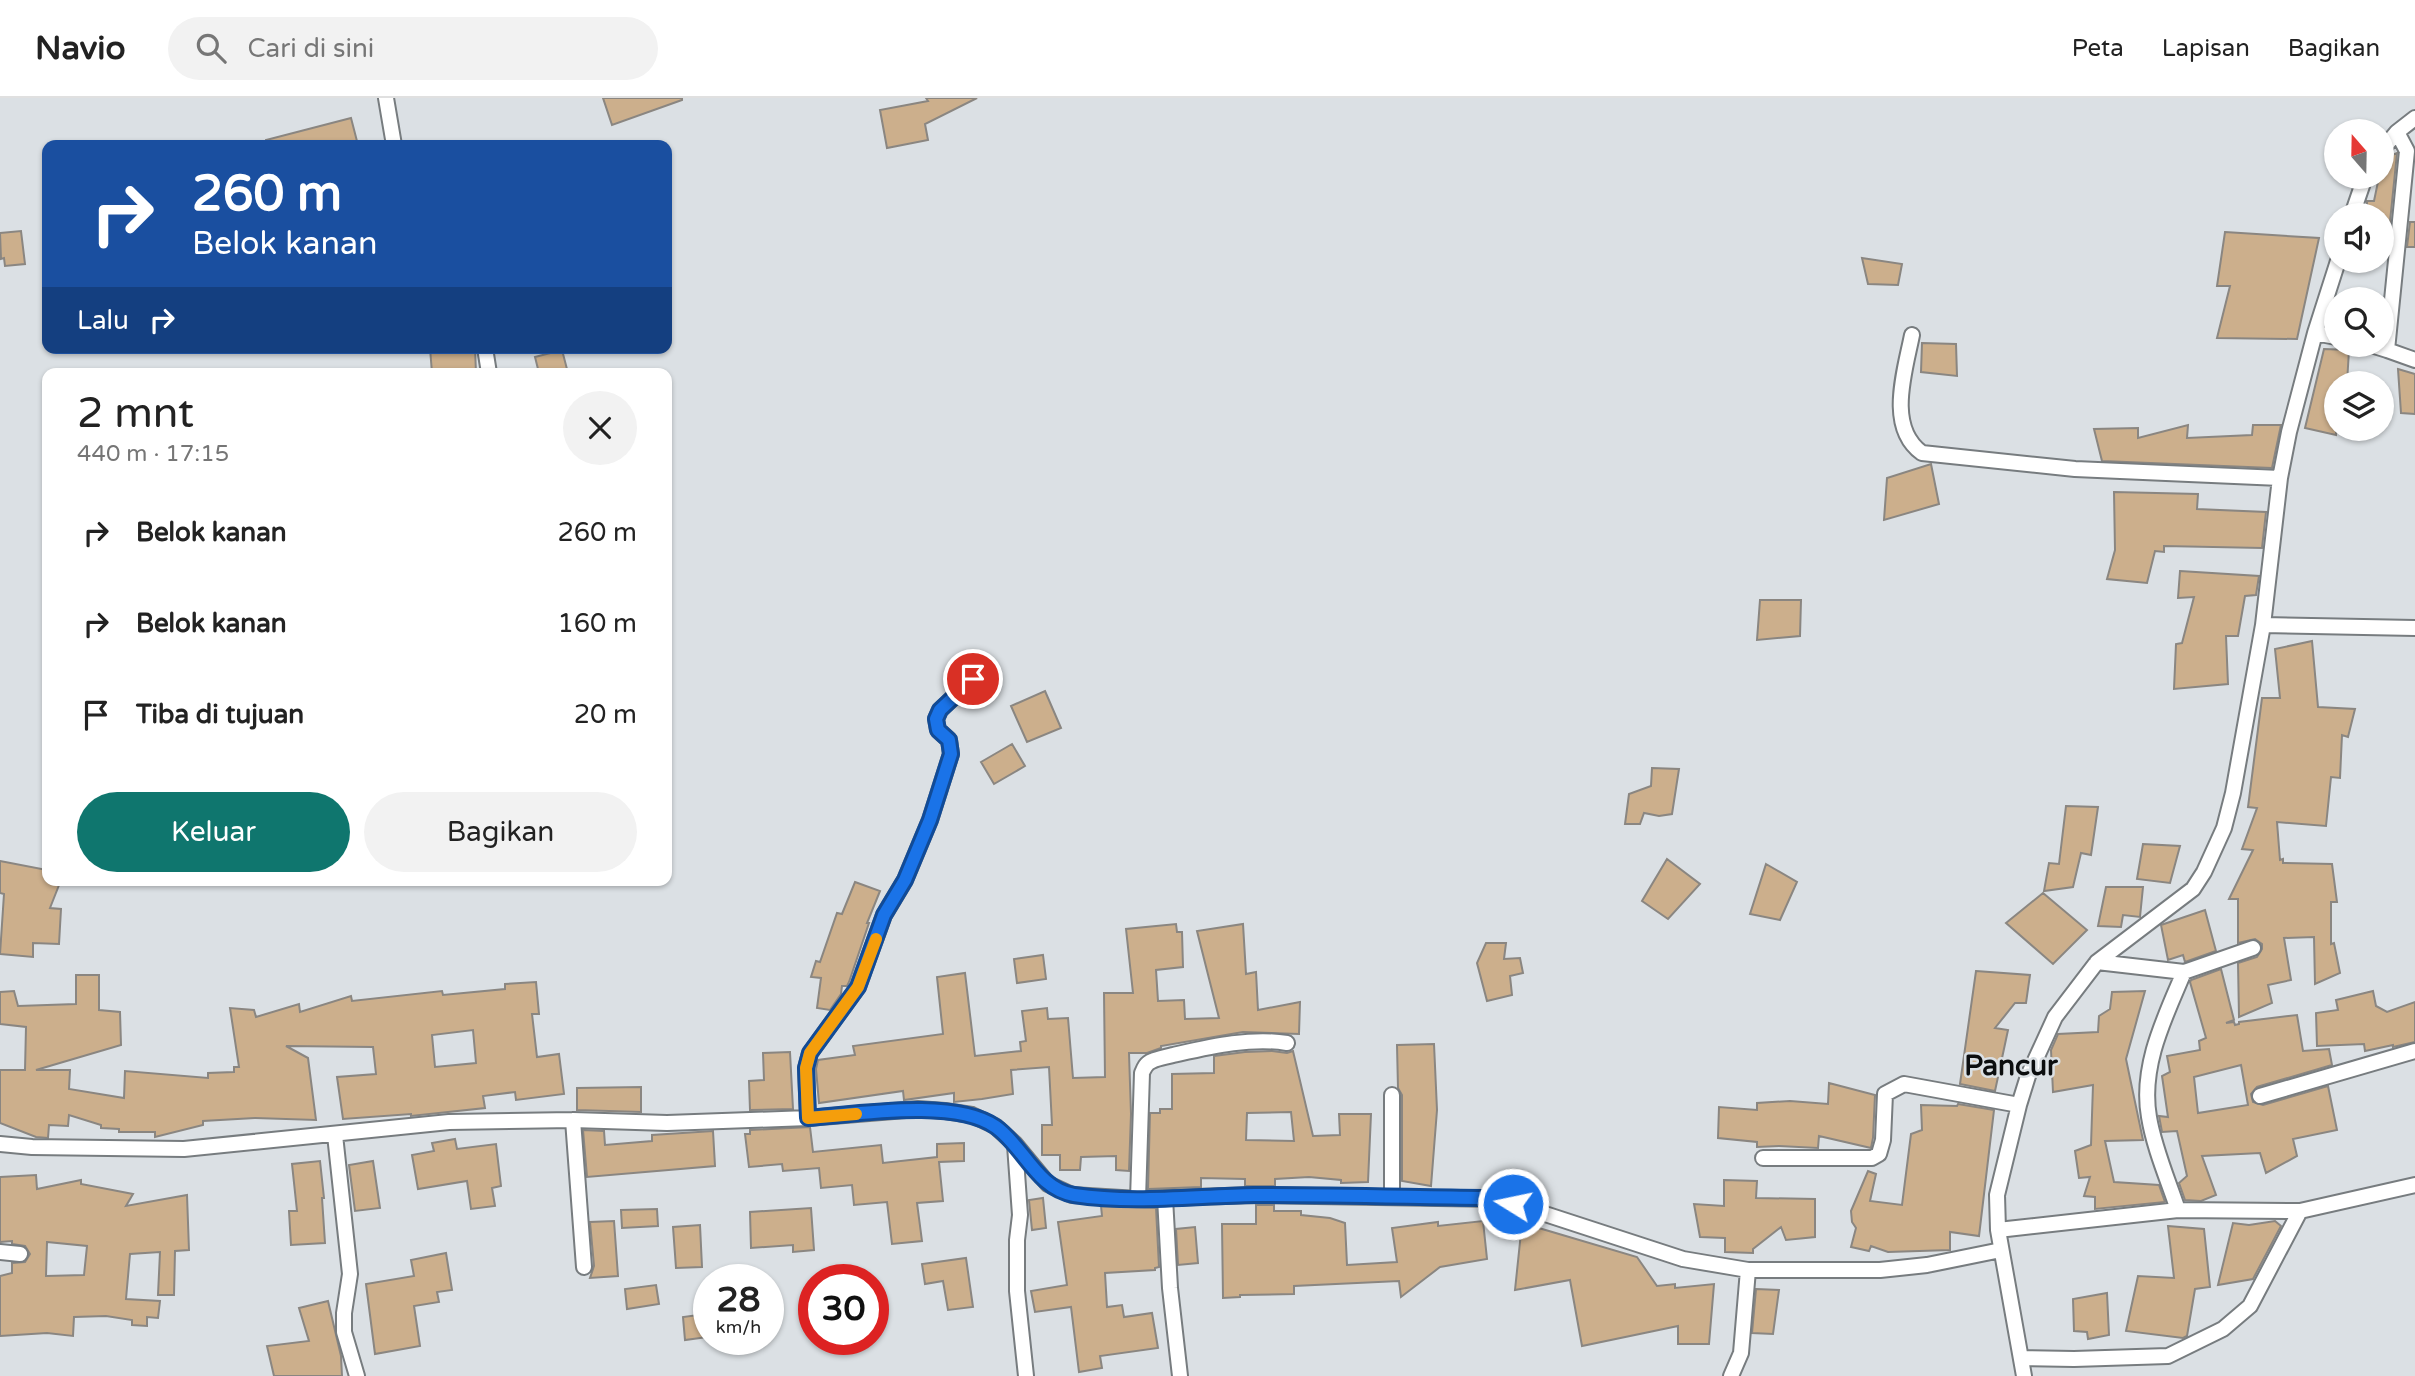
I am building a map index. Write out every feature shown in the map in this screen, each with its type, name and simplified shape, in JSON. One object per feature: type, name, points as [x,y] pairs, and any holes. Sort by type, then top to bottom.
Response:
[{"type":"street","points":[[386,98],[393,140]]},
{"type":"street","points":[[2394,136],[2415,118]]},
{"type":"street","points":[[2393,287],[2407,151],[2397,132]]},
{"type":"street","points":[[2024,1376],[1998,1230],[1997,1195],[2019,1105],[2028,1076],[2055,1017],[2097,962],[2193,889],[2204,872],[2224,828],[2233,793],[2263,625],[2280,478],[2289,432],[2334,273]]},
{"type":"street","points":[[2315,333],[2324,335]]},
{"type":"street","points":[[1912,335],[1901,393],[1901,420],[1913,447],[1922,453],[2075,468],[2280,478]]},
{"type":"street","points":[[2394,353],[2415,360]]},
{"type":"street","points":[[2263,625],[2415,628]]},
{"type":"street","points":[[808,1118],[806,1068],[810,1053],[858,987],[884,915],[905,880],[930,820],[951,754],[949,740],[938,730],[936,719],[940,710],[973,679]]},
{"type":"street","points":[[2097,962],[2184,972],[2253,948]]},
{"type":"street","points":[[2178,1210],[2152,1133],[2147,1078],[2159,1030],[2184,972]]},
{"type":"street","points":[[1138,1199],[1142,1073],[1145,1066],[1151,1061],[1176,1055],[1243,1043],[1268,1040],[1287,1043]]},
{"type":"street","points":[[2260,1096],[2415,1051]]},
{"type":"street","points":[[1763,1158],[1872,1158],[1879,1154],[1883,1140],[1885,1094],[1904,1084],[2019,1105]]},
{"type":"street","points":[[1392,1095],[1392,1197]]},
{"type":"street","points":[[0,1144],[32,1147],[184,1149],[449,1122],[573,1120],[667,1123],[808,1118],[918,1110],[945,1111],[972,1115],[995,1126],[1015,1144],[1048,1184],[1072,1195],[1138,1199],[1253,1195],[1499,1199],[1684,1259],[1748,1270],[1880,1270],[1927,1265],[2001,1250]]},
{"type":"street","points":[[573,1120],[584,1267]]},
{"type":"street","points":[[335,1135],[350,1274],[344,1332],[357,1376]]},
{"type":"street","points":[[1015,1144],[1020,1189],[1017,1291],[1026,1376]]},
{"type":"street","points":[[1998,1230],[2178,1210],[2300,1210],[2415,1185]]},
{"type":"street","points":[[1165,1198],[1170,1288],[1180,1376]]},
{"type":"street","points":[[2021,1358],[2168,1356],[2223,1329],[2250,1306],[2300,1210]]},
{"type":"street","points":[[0,1252],[20,1254]]},
{"type":"street","points":[[1731,1376],[1741,1353],[1748,1270]]},
{"type":"building","points":[[603,98],[682,98],[682,100],[612,125]]},
{"type":"building","points":[[926,98],[977,98],[925,124],[928,140],[887,148],[880,110],[928,101]]},
{"type":"building","points":[[351,118],[357,140],[266,140]]},
{"type":"building","points":[[2397,153],[2394,182],[2394,154]]},
{"type":"building","points":[[2376,189],[2393,189],[2392,203],[2367,203],[2374,201]]},
{"type":"building","points":[[2410,222],[2415,222],[2415,247],[2407,247]]},
{"type":"building","points":[[21,231],[25,264],[5,266],[4,258],[1,259],[0,233]]},
{"type":"building","points":[[2225,232],[2319,238],[2297,339],[2217,338],[2230,286],[2217,286]]},
{"type":"building","points":[[1862,258],[1902,264],[1898,285],[1868,284]]},
{"type":"building","points":[[1922,343],[1956,344],[1957,376],[1921,372]]},
{"type":"building","points":[[2324,349],[2324,357],[2349,357],[2348,371],[2324,371],[2324,432],[2305,428]]},
{"type":"building","points":[[430,354],[475,354],[476,368],[432,368]]},
{"type":"building","points":[[563,354],[567,368],[538,368],[535,357]]},
{"type":"building","points":[[2398,369],[2415,374],[2415,414],[2401,413]]},
{"type":"building","points":[[2188,425],[2187,438],[2252,435],[2253,425],[2281,425],[2272,468],[2102,461],[2094,429],[2138,428],[2138,438]]},
{"type":"building","points":[[1931,464],[1939,504],[1884,520],[1887,478]]},
{"type":"building","points":[[2114,492],[2198,494],[2197,509],[2266,512],[2262,548],[2164,546],[2164,552],[2155,551],[2147,583],[2107,579],[2115,550]]},
{"type":"building","points":[[2180,571],[2259,576],[2256,595],[2245,596],[2238,636],[2226,636],[2228,684],[2174,689],[2176,644],[2182,643],[2194,597],[2178,598]]},
{"type":"building","points":[[1760,600],[1801,600],[1800,636],[1757,640]]},
{"type":"building","points":[[2312,641],[2318,707],[2355,709],[2348,737],[2342,735],[2340,778],[2331,777],[2326,826],[2277,822],[2280,860],[2283,859],[2283,863],[2332,864],[2337,902],[2331,902],[2331,944],[2334,943],[2340,973],[2315,984],[2314,937],[2284,938],[2291,980],[2268,985],[2272,1003],[2239,1017],[2238,963],[2257,957],[2262,944],[2255,939],[2238,943],[2238,899],[2229,899],[2253,850],[2242,849],[2257,808],[2248,807],[2262,698],[2280,698],[2275,649]]},
{"type":"building","points":[[1045,691],[1061,728],[1027,742],[1011,706]]},
{"type":"building","points":[[1012,744],[1025,766],[994,784],[981,762]]},
{"type":"building","points":[[1652,768],[1679,769],[1672,814],[1659,816],[1644,813],[1640,824],[1625,824],[1629,794],[1651,786]]},
{"type":"building","points":[[2066,806],[2098,807],[2091,855],[2081,853],[2073,887],[2044,891],[2049,863],[2059,864]]},
{"type":"building","points":[[2143,844],[2180,846],[2170,883],[2137,879]]},
{"type":"building","points":[[1667,859],[1700,884],[1668,919],[1642,901]]},
{"type":"building","points":[[0,861],[42,869],[42,886],[59,886],[50,908],[61,909],[59,944],[33,943],[33,957],[0,954],[4,894],[0,893]]},
{"type":"building","points":[[1766,864],[1797,882],[1780,920],[1750,914]]},
{"type":"building","points":[[855,882],[880,891],[847,986],[842,986],[841,994],[830,1010],[817,1008],[821,978],[811,977],[816,961],[820,962],[837,913],[842,914]]},
{"type":"building","points":[[2106,887],[2143,887],[2140,917],[2123,915],[2121,927],[2098,926]]},
{"type":"building","points":[[2043,893],[2087,930],[2053,964],[2006,923]]},
{"type":"building","points":[[2205,910],[2216,951],[2185,962],[2183,955],[2168,960],[2161,925]]},
{"type":"building","points":[[1176,924],[1177,932],[1182,932],[1183,967],[1156,970],[1158,1001],[1184,1000],[1185,1019],[1219,1018],[1197,931],[1243,924],[1246,974],[1256,972],[1258,1010],[1300,1002],[1299,1034],[1243,1032],[1161,1046],[1147,1053],[1129,1053],[1129,1171],[1116,1170],[1116,1156],[1081,1157],[1080,1170],[1060,1170],[1060,1155],[1042,1155],[1042,1125],[1052,1125],[1049,1067],[1011,1070],[1013,1094],[982,1099],[954,1102],[954,1093],[904,1100],[903,1091],[819,1103],[816,1069],[818,1060],[855,1055],[853,1046],[943,1034],[937,977],[965,973],[975,1056],[1021,1051],[1020,1042],[1026,1041],[1022,1011],[1047,1008],[1048,1019],[1068,1018],[1073,1078],[1105,1077],[1104,993],[1133,993],[1126,929]]},
{"type":"building","points":[[1486,943],[1506,943],[1504,959],[1520,958],[1523,973],[1510,976],[1512,995],[1487,1001],[1477,963]]},
{"type":"building","points":[[1043,955],[1046,979],[1017,983],[1014,959]]},
{"type":"building","points":[[2221,969],[2234,1020],[2226,1023],[2234,1022],[2235,1025],[2239,1022],[2297,1015],[2303,1051],[2329,1049],[2332,1065],[2257,1087],[2251,1094],[2253,1102],[2263,1105],[2328,1086],[2337,1130],[2293,1139],[2297,1156],[2266,1173],[2260,1153],[2202,1156],[2216,1195],[2201,1201],[2185,1200],[2179,1183],[2187,1176],[2177,1131],[2162,1132],[2159,1116],[2168,1117],[2162,1076],[2170,1072],[2167,1056],[2200,1050],[2199,1041],[2206,1038],[2191,980]],"holes":[[[2241,1065],[2248,1105],[2198,1113],[2194,1077]]]},
{"type":"building","points":[[1976,971],[2030,975],[2026,1003],[2015,1003],[1995,1028],[2008,1030],[1995,1091],[1960,1084]]},
{"type":"building","points":[[76,975],[99,975],[99,1010],[120,1012],[121,1045],[36,1070],[70,1070],[69,1089],[124,1098],[125,1071],[208,1078],[208,1073],[234,1072],[234,1067],[239,1067],[230,1008],[254,1010],[256,1017],[299,1004],[300,1012],[351,996],[352,1001],[442,991],[443,995],[505,989],[505,984],[536,982],[539,1014],[532,1014],[537,1057],[559,1054],[564,1094],[516,1100],[515,1092],[483,1096],[485,1108],[411,1116],[343,1119],[337,1077],[376,1074],[373,1047],[286,1046],[308,1058],[316,1120],[255,1118],[203,1121],[203,1125],[155,1137],[155,1132],[119,1132],[119,1129],[101,1128],[101,1125],[69,1115],[68,1126],[49,1125],[48,1138],[36,1137],[0,1123],[0,1070],[25,1070],[26,1027],[0,1024],[0,992],[14,991],[18,1006],[76,1004]],"holes":[[[473,1030],[476,1063],[435,1067],[432,1035]]]},
{"type":"building","points":[[2145,991],[2126,1059],[2143,1140],[2105,1141],[2114,1182],[2159,1185],[2165,1202],[2095,1209],[2095,1197],[2084,1196],[2090,1177],[2079,1178],[2075,1151],[2091,1145],[2093,1085],[2053,1092],[2051,1050],[2058,1034],[2098,1032],[2099,1016],[2110,1009],[2112,992]]},
{"type":"building","points":[[2373,991],[2376,1006],[2387,1012],[2415,1002],[2415,1042],[2365,1051],[2364,1044],[2317,1046],[2316,1013],[2338,1010],[2336,1000]]},
{"type":"building","points":[[1434,1044],[1437,1110],[1431,1186],[1402,1181],[1402,1095],[1398,1088],[1397,1045]]},
{"type":"building","points":[[1293,1051],[1313,1136],[1340,1135],[1339,1114],[1371,1114],[1368,1182],[1341,1183],[1341,1180],[1309,1177],[1275,1179],[1275,1186],[1245,1186],[1245,1179],[1201,1178],[1201,1187],[1148,1189],[1150,1113],[1160,1113],[1160,1109],[1172,1109],[1172,1074],[1214,1073],[1214,1056]],"holes":[[[1291,1112],[1294,1141],[1246,1140],[1247,1113]]]},
{"type":"building","points":[[790,1052],[793,1109],[750,1110],[749,1081],[764,1080],[763,1053]]},
{"type":"building","points":[[1829,1083],[1875,1095],[1871,1148],[1819,1136],[1818,1148],[1757,1147],[1757,1142],[1718,1138],[1719,1107],[1757,1110],[1757,1103],[1790,1101],[1828,1104]]},
{"type":"building","points":[[641,1087],[641,1112],[577,1110],[577,1088]]},
{"type":"building","points":[[1958,1104],[1994,1110],[1979,1236],[1950,1232],[1950,1250],[1888,1252],[1871,1246],[1869,1251],[1851,1247],[1856,1228],[1852,1222],[1851,1211],[1868,1171],[1876,1174],[1870,1201],[1902,1205],[1911,1134],[1922,1130],[1921,1105]]},
{"type":"building","points":[[810,1127],[813,1152],[881,1145],[883,1163],[937,1157],[937,1144],[964,1143],[964,1161],[939,1162],[943,1201],[917,1203],[922,1241],[892,1244],[887,1202],[854,1205],[852,1185],[821,1188],[819,1168],[783,1171],[782,1164],[749,1167],[745,1134],[750,1134],[750,1130]]},
{"type":"building","points":[[583,1130],[604,1131],[605,1145],[652,1141],[652,1135],[713,1131],[715,1166],[587,1177]]},
{"type":"building","points":[[455,1139],[457,1149],[496,1144],[501,1186],[492,1188],[495,1206],[471,1209],[467,1181],[418,1189],[412,1155],[434,1151],[432,1143]]},
{"type":"building","points":[[320,1161],[325,1243],[291,1245],[289,1211],[297,1211],[292,1164]]},
{"type":"building","points":[[373,1161],[380,1208],[355,1211],[349,1165]]},
{"type":"building","points":[[36,1175],[37,1189],[81,1180],[81,1184],[133,1194],[126,1206],[187,1195],[189,1250],[175,1251],[174,1295],[158,1295],[160,1252],[130,1254],[126,1299],[160,1301],[158,1318],[147,1317],[147,1326],[132,1325],[132,1320],[106,1316],[74,1317],[73,1336],[47,1333],[0,1336],[0,1276],[12,1273],[12,1263],[25,1262],[30,1254],[25,1246],[12,1244],[12,1241],[0,1242],[0,1177]],"holes":[[[47,1242],[87,1246],[84,1275],[46,1276]]]},
{"type":"building","points":[[1724,1180],[1757,1181],[1756,1198],[1815,1199],[1815,1237],[1786,1240],[1781,1227],[1753,1249],[1753,1253],[1725,1252],[1725,1238],[1700,1237],[1694,1204],[1724,1206]]},
{"type":"building","points":[[1043,1198],[1046,1228],[1032,1230],[1029,1200]]},
{"type":"building","points":[[1256,1205],[1274,1205],[1274,1211],[1301,1211],[1301,1215],[1330,1218],[1345,1223],[1347,1265],[1397,1262],[1392,1228],[1438,1222],[1438,1226],[1483,1221],[1487,1259],[1440,1267],[1401,1297],[1399,1281],[1294,1286],[1294,1294],[1223,1298],[1222,1224],[1256,1224]]},
{"type":"building","points":[[1101,1206],[1156,1208],[1159,1267],[1155,1270],[1105,1273],[1107,1307],[1122,1305],[1124,1317],[1152,1313],[1158,1348],[1100,1356],[1102,1368],[1079,1372],[1071,1307],[1035,1312],[1031,1291],[1067,1285],[1058,1222],[1102,1216]]},
{"type":"building","points":[[811,1208],[814,1250],[793,1252],[793,1245],[751,1248],[750,1212]]},
{"type":"building","points":[[657,1209],[658,1226],[622,1228],[621,1210]]},
{"type":"building","points":[[614,1221],[618,1276],[590,1278],[594,1266],[590,1222]]},
{"type":"building","points":[[2275,1221],[2281,1226],[2253,1279],[2218,1285],[2233,1223],[2249,1225]]},
{"type":"building","points":[[1522,1223],[1637,1257],[1657,1286],[1675,1284],[1675,1288],[1714,1284],[1709,1344],[1678,1344],[1678,1326],[1582,1346],[1570,1280],[1515,1290]]},
{"type":"building","points":[[700,1225],[702,1264],[676,1268],[673,1227]]},
{"type":"building","points":[[2168,1226],[2204,1229],[2210,1287],[2195,1289],[2187,1336],[2183,1338],[2126,1331],[2138,1276],[2174,1278]]},
{"type":"building","points":[[1195,1227],[1198,1263],[1178,1265],[1176,1229]]},
{"type":"building","points":[[446,1253],[452,1290],[437,1292],[439,1302],[414,1306],[420,1346],[375,1354],[366,1284],[414,1276],[411,1260]]},
{"type":"building","points":[[966,1258],[973,1307],[948,1310],[943,1281],[925,1284],[922,1264]]},
{"type":"building","points":[[656,1285],[659,1304],[627,1309],[625,1289]]},
{"type":"building","points":[[1756,1289],[1779,1290],[1773,1334],[1752,1333]]},
{"type":"building","points":[[2107,1293],[2109,1335],[2088,1339],[2087,1332],[2074,1331],[2073,1299]]},
{"type":"building","points":[[328,1301],[341,1356],[342,1376],[274,1376],[267,1346],[309,1341],[299,1308]]},
{"type":"building","points":[[693,1316],[693,1339],[685,1340],[683,1317]]},
{"type":"slow traffic","points":[[856,1114],[808,1118],[806,1068],[810,1053],[858,987],[876,939]]},
{"type":"district","name":"Pancur","points":[[2011,1066]]},
{"type":"route","points":[[973,679],[940,710],[936,719],[938,730],[949,740],[951,754],[930,820],[905,880],[884,915],[858,987],[810,1053],[806,1068],[808,1118],[918,1110],[972,1115],[995,1126],[1015,1144],[1048,1184],[1072,1195],[1138,1199],[1253,1195],[1483,1198],[1499,1199],[1513,1204]]}]
